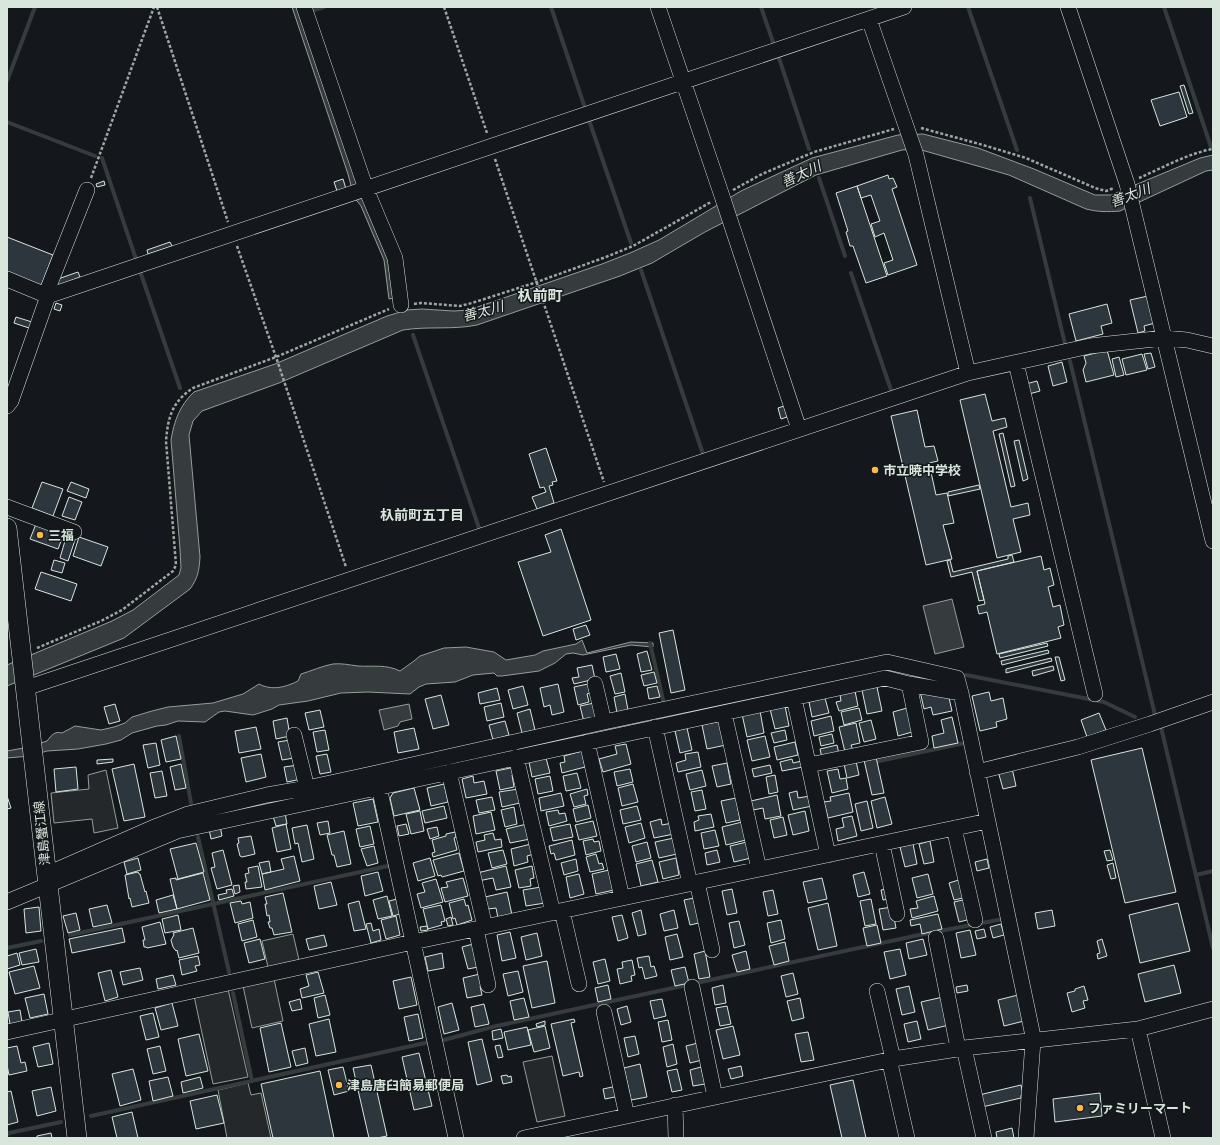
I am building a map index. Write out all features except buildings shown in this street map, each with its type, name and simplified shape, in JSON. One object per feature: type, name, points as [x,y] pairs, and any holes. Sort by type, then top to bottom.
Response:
[{"type":"main road","name":"津島蟹江線","points":[[7,528],[77,1138]]},
{"type":"street","points":[[304,7],[364,189],[395,258],[402,305]]},
{"type":"street","points":[[658,7],[723,196],[800,429]]},
{"type":"street","points":[[7,279],[48,296],[904,7]]},
{"type":"street","points":[[1068,7],[1127,184],[1213,541]]},
{"type":"street","points":[[869,19],[916,155],[968,373]]},
{"type":"street","points":[[7,406],[11,400],[48,296],[47,291],[87,190]]},
{"type":"street","points":[[25,685],[351,580],[968,373],[1090,346],[1164,338],[1187,340],[1213,346]]},
{"type":"street","points":[[1016,363],[1095,694]]},
{"type":"street","points":[[7,506],[74,532]]},
{"type":"street","points":[[47,880],[177,831],[604,722],[887,662],[957,678],[1034,1041],[1026,1138]]},
{"type":"street","points":[[7,902],[47,880],[152,828],[188,814],[267,795],[306,788],[448,772],[885,678],[960,693]]},
{"type":"street","points":[[595,684],[604,722]]},
{"type":"street","points":[[810,765],[921,742],[909,684]]},
{"type":"street","points":[[794,698],[810,765],[828,855]]},
{"type":"street","points":[[978,772],[1078,746],[1150,724],[1213,702]]},
{"type":"street","points":[[724,713],[759,869]]},
{"type":"street","points":[[655,728],[712,950]]},
{"type":"street","points":[[294,735],[306,788]]},
{"type":"street","points":[[587,742],[622,898]]},
{"type":"street","points":[[516,757],[557,912],[579,984]]},
{"type":"street","points":[[448,772],[480,928],[488,985]]},
{"type":"street","points":[[378,780],[456,1138]]},
{"type":"street","points":[[7,1032],[413,942],[988,821]]},
{"type":"street","points":[[954,828],[975,920]]},
{"type":"street","points":[[882,844],[897,914]]},
{"type":"street","points":[[936,938],[961,1048],[984,1138]]},
{"type":"street","points":[[692,988],[715,1097]]},
{"type":"street","points":[[877,991],[907,1138]]},
{"type":"street","points":[[524,1138],[891,1059],[961,1048],[1138,1029],[1213,1009]]},
{"type":"street","points":[[604,1012],[627,1116]]},
{"type":"street","points":[[1138,1029],[1163,1138]]},
{"type":"street","points":[[675,1106],[676,1138]]},
{"type":"path","points":[[87,190],[155,7]]},
{"type":"path","points":[[155,7],[232,233],[277,359],[351,580]]},
{"type":"path","points":[[444,7],[608,494]]},
{"type":"path","points":[[22,655],[101,621],[122,610],[173,571],[176,565],[166,441],[168,423],[174,407],[182,395],[193,388],[277,359],[386,310],[402,305],[421,303],[460,306],[537,282],[606,258],[633,246],[762,174],[814,152],[893,129],[924,128],[1026,158],[1095,188],[1106,191],[1127,184],[1194,154],[1213,149]]},
{"type":"shaded area","points":[[106,770],[118,828],[94,833],[92,819],[54,823],[51,793],[89,789],[88,775]]},
{"type":"shaded area","points":[[293,934],[299,960],[268,967],[262,941]]},
{"type":"shaded area","points":[[274,979],[283,1021],[252,1028],[243,986]]},
{"type":"shaded area","points":[[228,989],[248,1077],[213,1084],[194,996]]},
{"type":"shaded area","points":[[552,1056],[565,1116],[537,1122],[523,1062]]},
{"type":"shaded area","points":[[248,1083],[251,1095],[261,1093],[271,1138],[227,1138],[218,1090]]},
{"type":"water","points":[[292,7],[297,7],[389,259],[394,298],[389,299],[384,260],[361,206],[354,197],[348,174]]},
{"type":"water","name":"善太川","points":[[923,134],[978,148],[1034,169],[1095,195],[1111,195],[1200,158],[1213,155],[1213,170],[1206,171],[1120,211],[1103,212],[1086,209],[1009,175],[918,149],[902,150],[816,175],[705,232],[652,263],[620,276],[477,325],[403,330],[279,383],[202,411],[193,421],[189,435],[200,557],[198,574],[190,589],[124,638],[7,686],[7,665],[112,621],[133,610],[179,575],[181,568],[180,549],[171,440],[178,414],[185,402],[194,392],[275,364],[387,316],[407,310],[469,310],[602,264],[659,240],[741,191],[812,158],[898,135]]},
{"type":"water","points":[[952,599],[964,647],[935,654],[923,606]]},
{"type":"water","points":[[582,640],[587,653],[631,642],[653,643],[653,647],[631,645],[583,655],[573,653],[566,654],[555,663],[539,671],[502,676],[497,676],[494,673],[473,675],[455,682],[426,684],[410,694],[368,692],[341,693],[308,701],[279,705],[272,709],[253,715],[225,711],[219,712],[205,722],[178,721],[132,733],[121,740],[106,744],[78,749],[47,751],[30,756],[7,758],[7,751],[29,747],[47,741],[55,733],[62,733],[75,726],[101,730],[125,723],[132,717],[168,707],[213,703],[243,694],[259,684],[274,688],[289,685],[298,681],[301,674],[333,664],[385,667],[400,671],[420,656],[444,648],[466,647],[494,652],[506,660],[535,655],[543,651],[576,644]]},
{"type":"water","points":[[409,704],[412,719],[400,722],[398,726],[384,730],[379,710]]},
{"type":"waterway","points":[[7,81],[35,7]]},
{"type":"waterway","points":[[314,10],[324,7]]},
{"type":"waterway","points":[[551,7],[585,108]]},
{"type":"waterway","points":[[761,7],[774,45]]},
{"type":"waterway","points":[[968,7],[1017,150]]},
{"type":"waterway","points":[[1164,7],[1211,147]]},
{"type":"waterway","points":[[778,55],[809,149]]},
{"type":"waterway","points":[[589,120],[631,243]]},
{"type":"waterway","points":[[7,122],[95,156]]},
{"type":"waterway","points":[[102,158],[136,259]]},
{"type":"waterway","name":"善太川","points":[[819,178],[845,256]]},
{"type":"waterway","points":[[1030,198],[1065,344]]},
{"type":"waterway","points":[[641,270],[703,454]]},
{"type":"waterway","points":[[140,271],[180,388]]},
{"type":"waterway","points":[[851,273],[891,390]]},
{"type":"waterway","points":[[413,335],[479,528]]},
{"type":"waterway","points":[[1070,361],[1155,715]]},
{"type":"waterway","points":[[650,643],[664,704],[667,704]]},
{"type":"waterway","points":[[966,675],[1104,702],[1135,717]]},
{"type":"waterway","points":[[552,741],[823,683]]},
{"type":"waterway","points":[[1161,727],[1213,948]]},
{"type":"waterway","points":[[179,736],[191,803]]},
{"type":"waterway","points":[[879,761],[965,743]]},
{"type":"waterway","points":[[198,837],[229,972]]},
{"type":"waterway","points":[[70,935],[388,866]]},
{"type":"waterway","points":[[1196,875],[1213,871]]},
{"type":"waterway","points":[[444,1040],[492,1027],[919,935],[1003,919]]},
{"type":"waterway","points":[[7,948],[41,941]]},
{"type":"waterway","points":[[233,993],[252,1081]]},
{"type":"waterway","points":[[91,1116],[425,1043]]},
{"type":"waterway","points":[[7,1135],[9,1133],[61,1122]]},
{"type":"place","name":"市立暁中学校","points":[[875,470]]},
{"type":"place","name":"三福","points":[[40,535]]},
{"type":"place","name":"津島唐臼簡易郵便局","points":[[339,1085]]},
{"type":"place","name":"ファミリーマート","points":[[1080,1108]]},
{"type":"district","name":"杁前町","points":[[540,295]]},
{"type":"district","name":"杁前町五丁目","points":[[422,515]]}]
